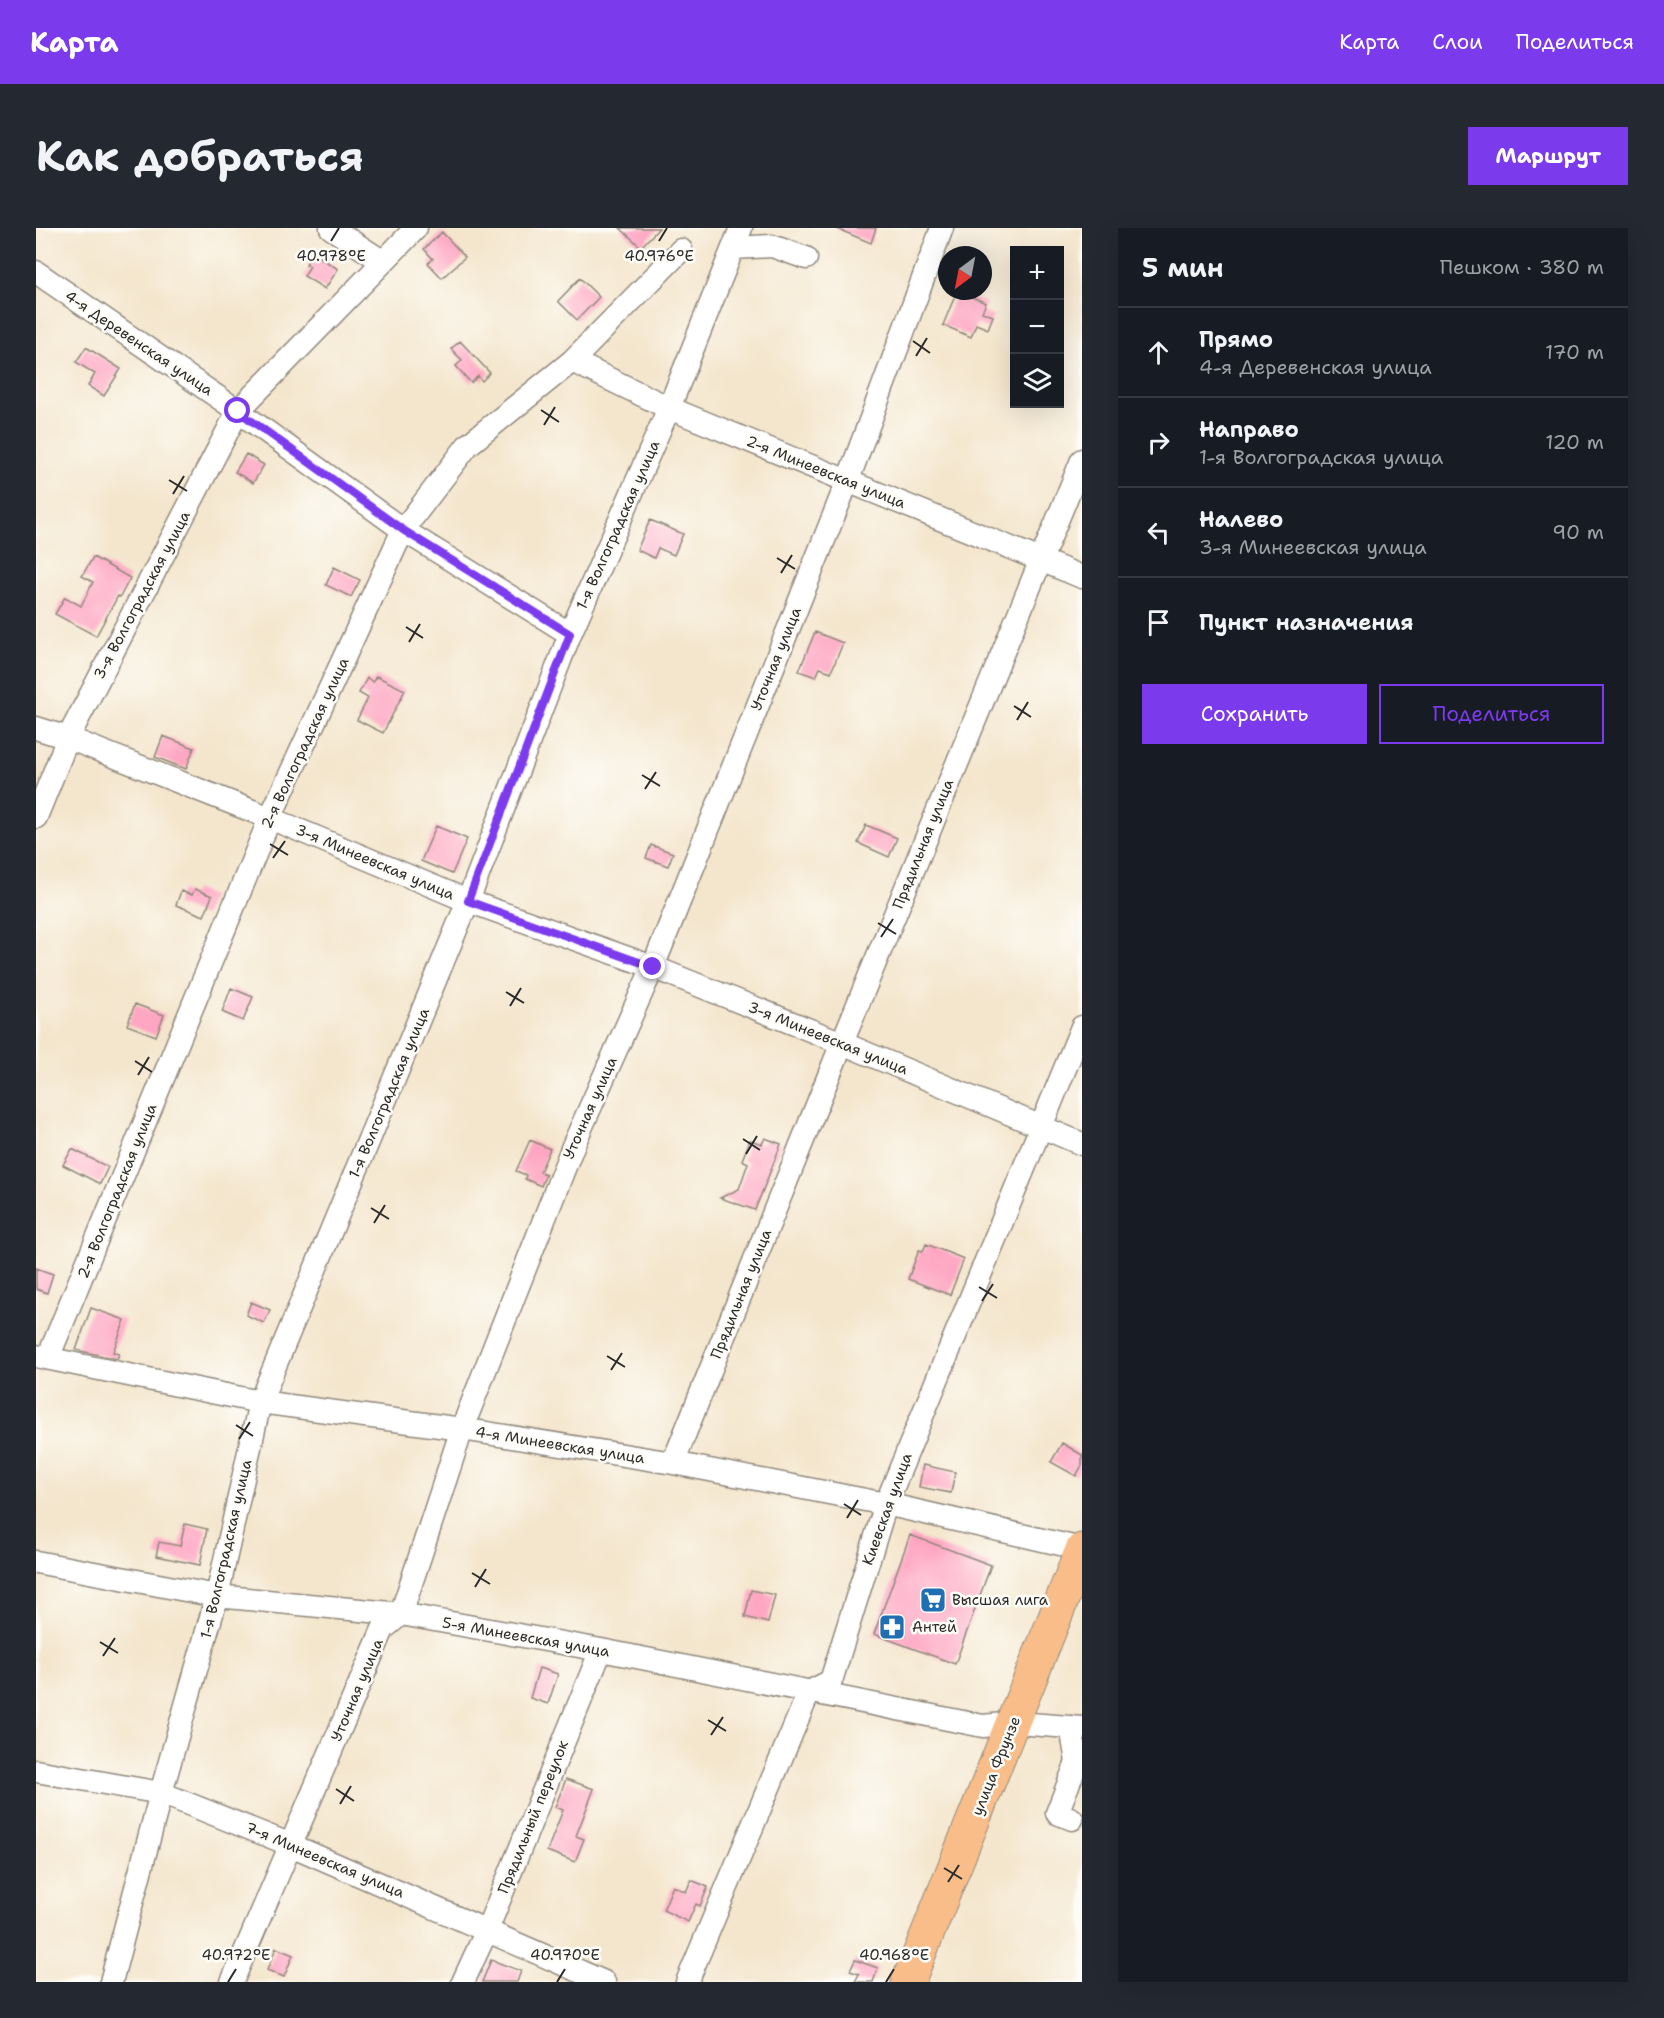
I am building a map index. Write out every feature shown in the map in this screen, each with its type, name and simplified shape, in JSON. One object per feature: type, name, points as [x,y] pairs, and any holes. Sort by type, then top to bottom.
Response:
[{"type":"highway","name":"улица Фрунзе","points":[[926,1982],[1022,1723],[1082,1550]]},
{"type":"highway","name":"улица Фрунзе","points":[[908,1982],[1022,1723],[1082,1596]]},
{"type":"street","points":[[331,228],[382,261]]},
{"type":"street","name":"3-я Волгоградская улица","points":[[36,817],[68,738],[238,411],[416,228]]},
{"type":"street","name":"Уточная улица","points":[[232,1982],[383,1629],[401,1614],[462,1429],[573,1146],[653,967],[848,480],[942,228]]},
{"type":"street","points":[[737,238],[772,246],[806,258]]},
{"type":"street","name":"1-я Волгоградская улица","points":[[111,1982],[161,1793],[217,1596],[260,1402],[468,901],[570,634],[669,408],[737,238]]},
{"type":"street","name":"2-я Волгоградская улица","points":[[42,1357],[270,818],[403,530],[468,445],[572,361],[681,250]]},
{"type":"street","name":"4-я Деревенская улица","points":[[36,272],[238,411],[403,530],[570,634]]},
{"type":"street","name":"2-я Минеевская улица","points":[[572,361],[669,408],[1082,577]]},
{"type":"street","name":"Прядильная улица","points":[[673,1463],[842,1043],[1082,460]]},
{"type":"street","name":"3-я Минеевская улица","points":[[36,728],[68,738],[270,818],[468,901],[653,967],[1082,1143]]},
{"type":"street","name":"Киевская улица","points":[[809,1692],[831,1681],[886,1504],[1082,1027]]},
{"type":"street","name":"4-я Минеевская улица","points":[[42,1357],[260,1402],[462,1429],[673,1463],[886,1504],[1082,1550]]},
{"type":"street","name":"5-я Минеевская улица","points":[[36,1562],[217,1596],[401,1614],[601,1650],[983,1726],[1022,1723],[1077,1727]]},
{"type":"street","name":"Прядильный переулок","points":[[463,1982],[487,1930],[601,1650]]},
{"type":"street","points":[[687,1982],[809,1692]]},
{"type":"street","points":[[1072,1819],[1057,1813],[1077,1762],[1077,1727]]},
{"type":"street","name":"7-я Минеевская улица","points":[[36,1771],[161,1793],[291,1845],[604,1982]]},
{"type":"building","points":[[620,228],[659,228],[641,247]]},
{"type":"building","points":[[835,228],[876,228],[871,243]]},
{"type":"building","points":[[442,232],[465,257],[442,278],[428,263],[433,259],[424,249]]},
{"type":"building","points":[[313,253],[338,269],[325,289],[304,276],[310,266],[306,264]]},
{"type":"building","points":[[580,278],[599,297],[577,320],[558,301]]},
{"type":"building","points":[[953,300],[979,300],[986,303],[982,312],[993,316],[988,329],[976,324],[971,337],[943,325]]},
{"type":"building","points":[[460,341],[490,373],[482,381],[478,376],[471,383],[456,366],[462,360],[451,349]]},
{"type":"building","points":[[86,347],[121,369],[104,396],[88,386],[95,374],[76,362]]},
{"type":"building","points":[[246,454],[264,465],[253,483],[235,472]]},
{"type":"building","points":[[650,520],[683,534],[674,555],[658,548],[654,558],[637,550]]},
{"type":"building","points":[[93,557],[130,578],[96,636],[55,614],[65,597],[81,606],[93,582],[82,576]]},
{"type":"building","points":[[334,567],[360,580],[351,597],[326,585]]},
{"type":"building","points":[[815,632],[843,643],[831,672],[820,668],[816,677],[799,671]]},
{"type":"building","points":[[376,676],[405,690],[383,733],[357,720],[368,698],[359,693],[367,678],[373,682]]},
{"type":"building","points":[[163,736],[194,748],[186,769],[155,757]]},
{"type":"building","points":[[866,825],[897,838],[889,857],[858,843]]},
{"type":"building","points":[[436,826],[467,839],[452,874],[421,861]]},
{"type":"building","points":[[651,845],[673,853],[668,866],[646,858]]},
{"type":"building","points":[[195,889],[212,896],[204,916],[176,905],[181,891],[192,895]]},
{"type":"building","points":[[231,988],[253,997],[243,1021],[222,1012]]},
{"type":"building","points":[[135,1004],[164,1015],[156,1036],[127,1025]]},
{"type":"building","points":[[765,1138],[781,1144],[755,1210],[720,1198],[739,1189],[748,1163],[742,1160],[750,1140],[762,1144]]},
{"type":"building","points":[[530,1140],[550,1149],[540,1172],[546,1174],[541,1186],[525,1179],[526,1175],[516,1171]]},
{"type":"building","points":[[72,1149],[108,1167],[100,1184],[63,1165]]},
{"type":"building","points":[[926,1244],[964,1259],[950,1295],[908,1279],[919,1250],[923,1251]]},
{"type":"building","points":[[36,1268],[53,1274],[47,1293],[36,1289]]},
{"type":"building","points":[[251,1302],[270,1310],[264,1323],[246,1315]]},
{"type":"building","points":[[91,1308],[125,1320],[113,1352],[119,1354],[117,1359],[76,1350]]},
{"type":"building","points":[[1062,1443],[1082,1455],[1082,1465],[1076,1476],[1051,1462]]},
{"type":"building","points":[[923,1465],[955,1472],[951,1493],[919,1487]]},
{"type":"building","points":[[185,1524],[207,1529],[200,1565],[156,1556],[159,1542],[180,1546]]},
{"type":"building","name":"Высшая лига","points":[[910,1535],[991,1565],[955,1664],[874,1634]]},
{"type":"building","points":[[751,1590],[775,1595],[768,1623],[745,1617]]},
{"type":"building","points":[[539,1668],[558,1674],[548,1704],[530,1698]]},
{"type":"building","points":[[566,1779],[594,1789],[576,1836],[584,1839],[575,1862],[547,1851],[563,1810],[555,1807]]},
{"type":"building","points":[[691,1880],[708,1887],[700,1906],[696,1904],[688,1922],[663,1910],[673,1886],[686,1892]]},
{"type":"building","points":[[276,1948],[293,1955],[284,1977],[267,1970]]},
{"type":"building","points":[[491,1960],[521,1971],[517,1982],[482,1982]]},
{"type":"building","points":[[855,1960],[878,1968],[873,1982],[855,1982],[859,1974],[850,1971]]},
{"type":"place","name":"Высшая лига","points":[[933,1600]]},
{"type":"place","name":"Антей","points":[[892,1627]]},
{"type":"route","points":[[238,411],[403,530],[570,634],[468,901],[653,967]]}]
